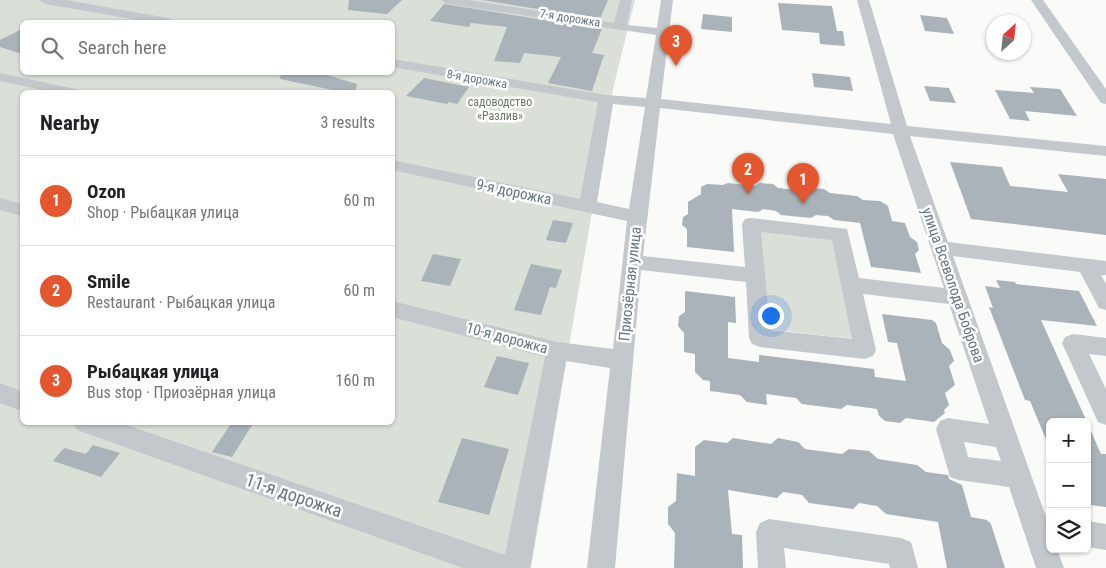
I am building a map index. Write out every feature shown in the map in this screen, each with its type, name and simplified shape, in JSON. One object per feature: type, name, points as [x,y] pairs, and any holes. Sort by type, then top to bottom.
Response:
[{"type":"street","points":[[45,0],[157,20]]},
{"type":"street","name":"7-я дорожка","points":[[447,0],[662,32]]},
{"type":"street","points":[[620,26],[626,0]]},
{"type":"street","name":"Приозёрная улица","points":[[601,568],[636,217],[667,0]]},
{"type":"street","name":"улица Всеволода Боброва","points":[[863,0],[900,130],[1019,476],[1043,527],[1050,568]]},
{"type":"street","points":[[1037,0],[1106,100]]},
{"type":"street","name":"8-я дорожка","points":[[395,64],[606,99],[681,105],[1106,151]]},
{"type":"street","points":[[0,77],[61,90]]},
{"type":"street","points":[[587,207],[606,99]]},
{"type":"street","name":"9-я дорожка","points":[[395,166],[636,217]]},
{"type":"street","points":[[0,204],[20,209]]},
{"type":"street","points":[[750,224],[840,234],[865,350],[760,338],[755,276],[750,224]]},
{"type":"street","points":[[941,248],[1106,268]]},
{"type":"street","points":[[632,262],[755,276]]},
{"type":"street","points":[[1086,266],[1106,302]]},
{"type":"street","points":[[851,285],[958,298]]},
{"type":"street","name":"10-я дорожка","points":[[395,309],[557,351],[623,360]]},
{"type":"street","points":[[1106,347],[1073,343],[1106,414]]},
{"type":"street","points":[[516,568],[557,351]]},
{"type":"street","points":[[0,393],[20,400]]},
{"type":"street","name":"11-я дорожка","points":[[94,425],[502,568]]},
{"type":"street","points":[[1005,436],[948,429],[959,468],[1019,476]]},
{"type":"street","points":[[772,568],[768,532],[901,552],[904,568]]},
{"type":"street","points":[[1091,535],[1106,537]]},
{"type":"green space","name":"садоводство «Разлив»","points":[[0,0],[635,0],[613,89],[531,568],[0,568]]},
{"type":"green space","points":[[759,231],[833,238],[853,339],[768,329]]},
{"type":"building","points":[[349,0],[402,0],[387,14],[348,10]]},
{"type":"building","points":[[482,0],[608,0],[600,19]]},
{"type":"building","points":[[778,3],[832,6],[837,31],[843,31],[845,46],[820,44],[819,33],[782,30]]},
{"type":"building","points":[[444,4],[602,29],[592,53],[604,55],[592,91],[548,83],[561,57],[524,53],[520,63],[494,61],[507,27],[471,23],[469,27],[430,21]]},
{"type":"building","points":[[703,14],[732,17],[732,32],[701,29]]},
{"type":"building","points":[[920,15],[947,18],[954,34],[925,31]]},
{"type":"building","points":[[20,30],[20,53],[0,47],[0,40]]},
{"type":"building","points":[[812,73],[850,77],[853,91],[814,87]]},
{"type":"building","points":[[281,75],[327,75],[357,84],[356,90],[332,90],[280,79]]},
{"type":"building","points":[[424,78],[469,87],[457,104],[449,102],[447,104],[406,96]]},
{"type":"building","points":[[924,86],[949,88],[956,103],[930,101]]},
{"type":"building","points":[[1030,87],[1060,89],[1077,116],[1025,111],[1030,121],[1010,119],[995,90],[1034,93]]},
{"type":"building","points":[[950,162],[1002,167],[1010,186],[1068,192],[1058,174],[1106,179],[1106,235],[971,219]]},
{"type":"building","points":[[728,183],[755,186],[760,183],[773,184],[778,188],[805,191],[810,188],[824,189],[830,193],[857,196],[863,200],[880,201],[888,206],[892,221],[905,223],[910,237],[917,242],[919,250],[915,254],[921,273],[871,267],[860,223],[834,220],[828,216],[816,215],[811,218],[781,215],[776,211],[763,209],[758,212],[732,209],[734,252],[687,247],[687,229],[682,225],[683,217],[688,214],[688,202],[701,194],[701,187],[707,184],[723,185]]},
{"type":"building","points":[[553,220],[573,223],[566,243],[546,240]]},
{"type":"building","points":[[433,254],[461,259],[450,286],[421,281]]},
{"type":"building","points":[[531,264],[562,270],[556,288],[550,287],[541,315],[514,310]]},
{"type":"building","points":[[996,280],[1079,291],[1097,326],[1041,320],[1085,418],[1046,418],[1046,439],[1030,401],[1025,400],[989,307],[993,308],[985,286],[1000,288]]},
{"type":"building","points":[[685,291],[735,297],[736,323],[728,322],[728,358],[759,362],[759,355],[874,369],[875,377],[906,381],[897,343],[888,342],[882,314],[932,320],[936,323],[942,343],[950,350],[954,361],[949,366],[955,385],[945,393],[949,405],[944,410],[945,413],[934,422],[906,418],[900,423],[885,421],[879,416],[877,409],[847,405],[841,409],[802,404],[796,398],[766,394],[767,405],[747,402],[740,395],[710,391],[710,381],[703,380],[695,372],[695,354],[684,352],[684,333],[678,326],[679,316],[685,312]]},
{"type":"building","points":[[497,356],[529,363],[518,395],[484,387]]},
{"type":"building","points":[[230,425],[252,425],[232,457],[212,452]]},
{"type":"building","points":[[1091,431],[1101,454],[1106,454],[1106,507],[1091,505]]},
{"type":"building","points":[[462,438],[509,449],[489,515],[438,502]]},
{"type":"building","points":[[733,438],[771,444],[778,438],[798,442],[805,449],[842,454],[849,449],[869,451],[878,459],[917,465],[926,472],[948,475],[949,479],[962,485],[971,517],[987,520],[991,524],[1005,568],[947,568],[938,522],[886,514],[877,506],[859,503],[853,509],[809,503],[802,495],[783,492],[777,498],[728,490],[732,534],[742,535],[743,568],[674,568],[675,533],[668,524],[668,507],[676,501],[677,473],[695,476],[695,447],[704,440],[727,443]]},
{"type":"building","points":[[93,445],[120,453],[101,477],[53,461],[64,448],[86,454]]},
{"type":"place","name":"Рыбацкая улица","points":[[676,66]]},
{"type":"place","name":"Smile","points":[[748,194]]},
{"type":"place","name":"Ozon","points":[[803,204]]}]
